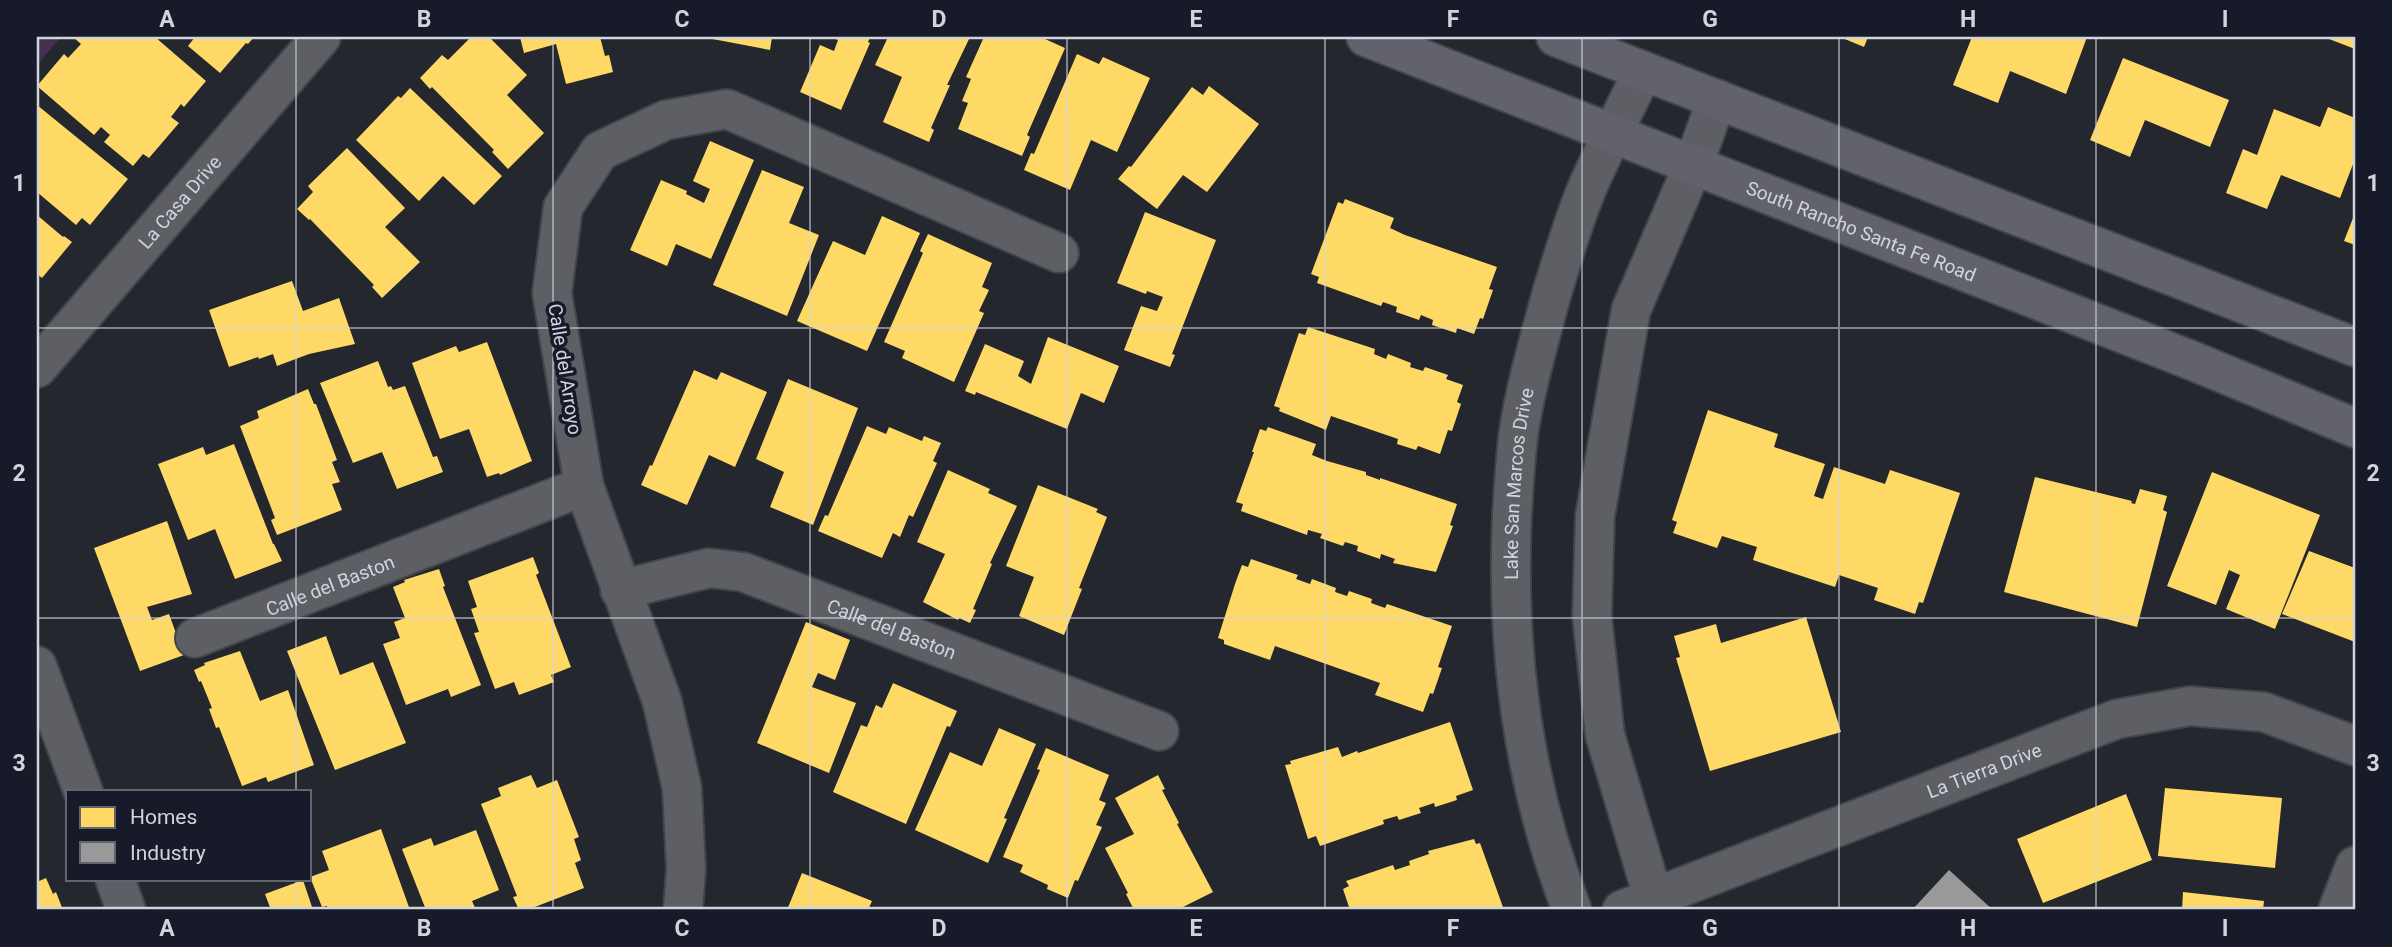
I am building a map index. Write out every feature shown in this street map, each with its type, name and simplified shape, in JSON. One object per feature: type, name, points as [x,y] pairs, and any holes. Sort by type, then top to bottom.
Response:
[{"type":"main road","name":"South Rancho Santa Fe Road","points":[[1366,37],[2193,361],[2355,428]]},
{"type":"main road","points":[[1556,37],[2355,347]]},
{"type":"street","name":"La Casa Drive","points":[[37,368],[321,37]]},
{"type":"street","name":"Lake San Marcos Drive","points":[[1572,910],[1549,843],[1528,759],[1519,708],[1511,616],[1510,560],[1514,489],[1519,432],[1532,364],[1559,268],[1587,187],[1643,71]]},
{"type":"street","points":[[1644,906],[1605,735],[1592,616],[1595,516],[1631,310],[1693,166],[1717,99]]},
{"type":"street","name":"Calle del Arroyo","points":[[683,910],[686,869],[682,789],[662,701],[584,486],[552,293],[563,207],[600,151],[666,120],[727,109],[1059,253]]},
{"type":"street","name":"Calle del Baston","points":[[195,638],[584,486]]},
{"type":"street","name":"Calle del Baston","points":[[620,590],[709,568],[743,572],[1159,731]]},
{"type":"street","points":[[37,666],[83,790]]},
{"type":"street","name":"La Tierra Drive","points":[[1644,906],[2009,759],[2118,719],[2190,706],[2264,712],[2355,746]]},
{"type":"street","points":[[2338,910],[2355,866]]},
{"type":"street","points":[[115,880],[126,910]]},
{"type":"shaded area","points":[[37,37],[61,37],[37,65]]},
{"type":"building: Homes","points":[[73,37],[155,37],[206,81],[184,107],[181,104],[171,117],[179,123],[149,158],[143,154],[133,166],[104,142],[110,135],[101,127],[94,135],[37,86],[64,54],[68,58],[81,44]]},
{"type":"building: Homes","points":[[195,37],[254,37],[220,73],[188,46]]},
{"type":"building: Homes","points":[[471,37],[489,37],[527,75],[507,95],[544,133],[508,169],[492,152],[494,150],[420,78],[442,55],[448,60]]},
{"type":"building: Homes","points":[[520,37],[600,37],[605,56],[609,55],[613,72],[566,84],[556,44],[524,53]]},
{"type":"building: Homes","points":[[702,37],[772,37],[770,50]]},
{"type":"building: Homes","points":[[831,37],[870,37],[870,43],[841,110],[800,92],[820,45],[834,51],[838,40]]},
{"type":"building: Homes","points":[[888,37],[970,37],[947,85],[950,85],[931,128],[934,130],[929,142],[883,122],[902,77],[875,65]]},
{"type":"building: Homes","points":[[984,37],[1046,37],[1045,39],[1065,48],[1027,135],[1030,137],[1022,156],[958,129],[968,103],[962,101],[971,79],[966,77]]},
{"type":"building: Homes","points":[[1840,37],[1868,37],[1864,47]]},
{"type":"building: Homes","points":[[1972,37],[2087,37],[2066,94],[2010,71],[1998,103],[1953,85]]},
{"type":"building: Homes","points":[[2324,37],[2355,37],[2355,49]]},
{"type":"building: Homes","points":[[1077,54],[1099,64],[1103,57],[1150,78],[1117,152],[1091,140],[1070,190],[1024,170],[1031,153],[1034,154]]},
{"type":"building: Homes","points":[[2123,58],[2229,100],[2210,147],[2145,120],[2130,157],[2090,140]]},
{"type":"building: Homes","points":[[1209,86],[1259,124],[1207,192],[1183,175],[1157,209],[1118,179],[1131,167],[1192,87],[1203,95]]},
{"type":"building: Homes","points":[[410,88],[502,176],[474,205],[443,176],[419,201],[356,140],[398,96],[401,98]]},
{"type":"building: Homes","points":[[37,105],[128,179],[90,225],[82,218],[76,225],[37,192]]},
{"type":"building: Homes","points":[[2328,107],[2355,118],[2355,159],[2340,198],[2281,175],[2267,209],[2226,193],[2243,149],[2257,155],[2274,109],[2320,127]]},
{"type":"building: Homes","points":[[710,141],[754,160],[711,259],[676,244],[667,266],[630,250],[661,180],[687,191],[686,194],[704,203],[710,189],[693,181]]},
{"type":"building: Homes","points":[[347,148],[405,208],[385,227],[420,262],[382,298],[372,287],[374,285],[297,209],[313,192],[308,186]]},
{"type":"building: Homes","points":[[762,170],[804,187],[789,223],[819,235],[787,316],[713,285]]},
{"type":"building: Homes","points":[[1345,199],[1394,218],[1390,228],[1405,235],[1497,267],[1489,289],[1493,290],[1483,319],[1480,318],[1474,334],[1457,328],[1456,333],[1432,325],[1433,320],[1421,315],[1419,320],[1396,312],[1397,307],[1383,302],[1381,306],[1317,283],[1319,277],[1311,274],[1338,202],[1343,204]]},
{"type":"building: Homes","points":[[1145,212],[1216,240],[1172,354],[1175,355],[1170,367],[1124,350],[1141,306],[1157,311],[1163,297],[1117,283]]},
{"type":"building: Homes","points":[[2355,213],[2355,245],[2344,241]]},
{"type":"building: Homes","points":[[37,215],[72,242],[42,278],[37,274]]},
{"type":"building: Homes","points":[[882,216],[920,233],[867,351],[797,321],[833,241],[865,255]]},
{"type":"building: Homes","points":[[928,234],[992,263],[982,287],[989,290],[979,311],[984,313],[954,382],[902,358],[905,351],[884,342],[923,253],[920,251]]},
{"type":"building: Homes","points":[[292,281],[303,311],[339,298],[355,344],[309,354],[277,366],[273,354],[229,367],[209,310]]},
{"type":"building: Homes","points":[[1308,327],[1375,349],[1374,354],[1386,359],[1388,354],[1411,363],[1410,367],[1423,371],[1425,367],[1448,375],[1446,379],[1463,385],[1457,402],[1461,404],[1452,431],[1448,430],[1440,454],[1418,446],[1416,450],[1397,444],[1398,439],[1331,416],[1326,430],[1279,411],[1280,408],[1274,406],[1299,333],[1305,335]]},
{"type":"building: Homes","points":[[1048,337],[1119,366],[1104,403],[1081,393],[1067,429],[976,392],[975,395],[965,391],[985,344],[1024,361],[1018,376],[1031,384]]},
{"type":"building: Homes","points":[[487,342],[532,461],[500,475],[499,473],[487,477],[469,429],[440,439],[412,363],[456,346],[459,352]]},
{"type":"building: Homes","points":[[378,361],[388,387],[391,386],[393,390],[405,386],[433,457],[437,456],[443,472],[397,489],[382,452],[353,463],[320,383]]},
{"type":"building: Homes","points":[[694,370],[717,380],[721,372],[767,392],[735,467],[709,455],[687,505],[641,485]]},
{"type":"building: Homes","points":[[788,379],[858,408],[813,525],[770,507],[784,472],[756,459]]},
{"type":"building: Homes","points":[[308,389],[337,460],[332,462],[340,482],[332,484],[342,510],[277,535],[271,520],[275,518],[240,426],[259,418],[257,411]]},
{"type":"building: Homes","points":[[1708,410],[1778,434],[1774,447],[1825,464],[1814,496],[1823,499],[1834,467],[1885,484],[1890,470],[1960,493],[1923,603],[1919,602],[1915,614],[1874,600],[1878,588],[1839,575],[1835,587],[1753,560],[1757,547],[1722,536],[1717,548],[1673,533],[1677,522],[1672,520]]},
{"type":"building: Homes","points":[[867,426],[886,434],[889,427],[922,441],[924,436],[941,443],[933,461],[937,463],[913,517],[909,515],[900,537],[893,533],[882,558],[818,531],[825,515],[828,516]]},
{"type":"building: Homes","points":[[1268,427],[1316,444],[1312,455],[1457,504],[1450,525],[1453,526],[1436,572],[1393,563],[1395,559],[1381,554],[1380,559],[1357,551],[1358,546],[1345,542],[1343,546],[1320,538],[1322,534],[1308,530],[1307,535],[1241,511],[1243,504],[1236,502],[1252,452],[1260,429],[1266,431]]},
{"type":"building: Homes","points":[[234,444],[282,561],[235,579],[215,529],[188,540],[158,464],[203,447],[206,455]]},
{"type":"building: Homes","points":[[948,470],[990,489],[988,493],[1017,506],[990,563],[992,564],[970,623],[959,618],[958,620],[923,602],[945,554],[917,542]]},
{"type":"building: Homes","points":[[2212,472],[2320,515],[2275,629],[2226,609],[2240,575],[2229,570],[2216,605],[2167,586]]},
{"type":"building: Homes","points":[[2035,477],[2132,501],[2131,503],[2135,504],[2140,489],[2167,496],[2163,510],[2167,512],[2137,627],[2004,592]]},
{"type":"building: Homes","points":[[1038,485],[1098,509],[1096,512],[1107,517],[1064,635],[1019,616],[1034,577],[1006,566]]},
{"type":"building: Homes","points":[[167,521],[192,594],[147,607],[152,620],[169,614],[184,655],[140,671],[94,548]]},
{"type":"building: Homes","points":[[2309,551],[2355,568],[2355,642],[2282,614]]},
{"type":"building: Homes","points":[[533,557],[539,573],[536,575],[571,667],[551,675],[554,682],[519,695],[514,682],[495,689],[474,633],[479,632],[471,609],[477,607],[468,581]]},
{"type":"building: Homes","points":[[1251,559],[1298,575],[1296,579],[1310,584],[1312,579],[1336,588],[1335,592],[1347,596],[1349,591],[1372,599],[1371,603],[1385,608],[1387,604],[1452,626],[1438,667],[1442,668],[1423,712],[1375,695],[1380,683],[1275,646],[1270,660],[1224,644],[1224,640],[1218,638],[1235,584],[1242,565],[1248,567]]},
{"type":"building: Homes","points":[[439,569],[445,586],[443,587],[481,685],[451,697],[448,689],[406,705],[383,644],[400,638],[394,622],[405,618],[393,587],[405,582],[404,580]]},
{"type":"building: Homes","points":[[1806,617],[1841,732],[1710,771],[1676,658],[1680,657],[1674,636],[1716,624],[1721,643]]},
{"type":"building: Homes","points":[[806,622],[850,640],[835,680],[818,673],[812,687],[856,703],[829,773],[757,743]]},
{"type":"building: Homes","points":[[326,636],[340,675],[373,662],[406,743],[335,770],[287,651]]},
{"type":"building: Homes","points":[[240,651],[260,701],[288,690],[314,765],[268,782],[266,777],[242,786],[219,727],[216,728],[209,709],[212,708],[201,681],[199,682],[194,670],[205,665],[204,663]]},
{"type":"building: Homes","points":[[893,683],[957,711],[950,727],[947,726],[906,824],[833,792],[861,725],[867,727],[876,705],[882,708]]},
{"type":"building: Homes","points":[[1450,722],[1473,790],[1456,796],[1457,800],[1435,807],[1434,803],[1419,808],[1421,813],[1399,820],[1397,816],[1383,820],[1384,824],[1320,846],[1316,836],[1308,839],[1285,765],[1291,764],[1290,761],[1338,747],[1342,757],[1357,751],[1358,753]]},
{"type":"building: Homes","points":[[999,728],[1036,744],[988,863],[915,830],[950,752],[982,766]]},
{"type":"building: Homes","points":[[1046,748],[1109,775],[1099,800],[1106,803],[1096,825],[1102,827],[1068,898],[1020,872],[1023,865],[1003,857],[1040,770],[1037,769]]},
{"type":"building: Homes","points":[[531,775],[537,788],[557,780],[579,837],[574,839],[581,860],[575,863],[584,888],[527,910],[519,910],[513,897],[517,896],[481,804],[501,796],[498,788]]},
{"type":"building: Homes","points":[[1158,775],[1165,789],[1162,790],[1179,823],[1177,824],[1213,892],[1177,910],[1134,910],[1105,848],[1134,834],[1115,798]]},
{"type":"building: Homes","points":[[2165,788],[2282,798],[2275,868],[2158,856]]},
{"type":"building: Homes","points":[[2126,794],[2152,860],[2043,903],[2017,839]]},
{"type":"building: Homes","points":[[381,829],[410,910],[329,910],[327,906],[322,907],[311,880],[312,876],[329,870],[322,851]]},
{"type":"building: Homes","points":[[476,830],[499,890],[472,901],[476,910],[426,910],[402,849],[431,838],[434,846]]},
{"type":"building: Homes","points":[[1474,839],[1476,844],[1480,843],[1504,910],[1350,910],[1343,889],[1349,886],[1346,881],[1393,865],[1395,870],[1410,865],[1409,861],[1429,854],[1428,851]]},
{"type":"building: Homes","points":[[802,873],[872,901],[868,910],[787,910]]},
{"type":"building: Homes","points":[[46,878],[53,894],[56,892],[63,910],[37,910],[37,882]]},
{"type":"building: Homes","points":[[303,880],[313,910],[271,910],[265,894]]},
{"type":"building: Homes","points":[[2183,892],[2264,901],[2263,910],[2182,910]]},
{"type":"building: Industry","points":[[1949,870],[1993,910],[1912,910]]}]
